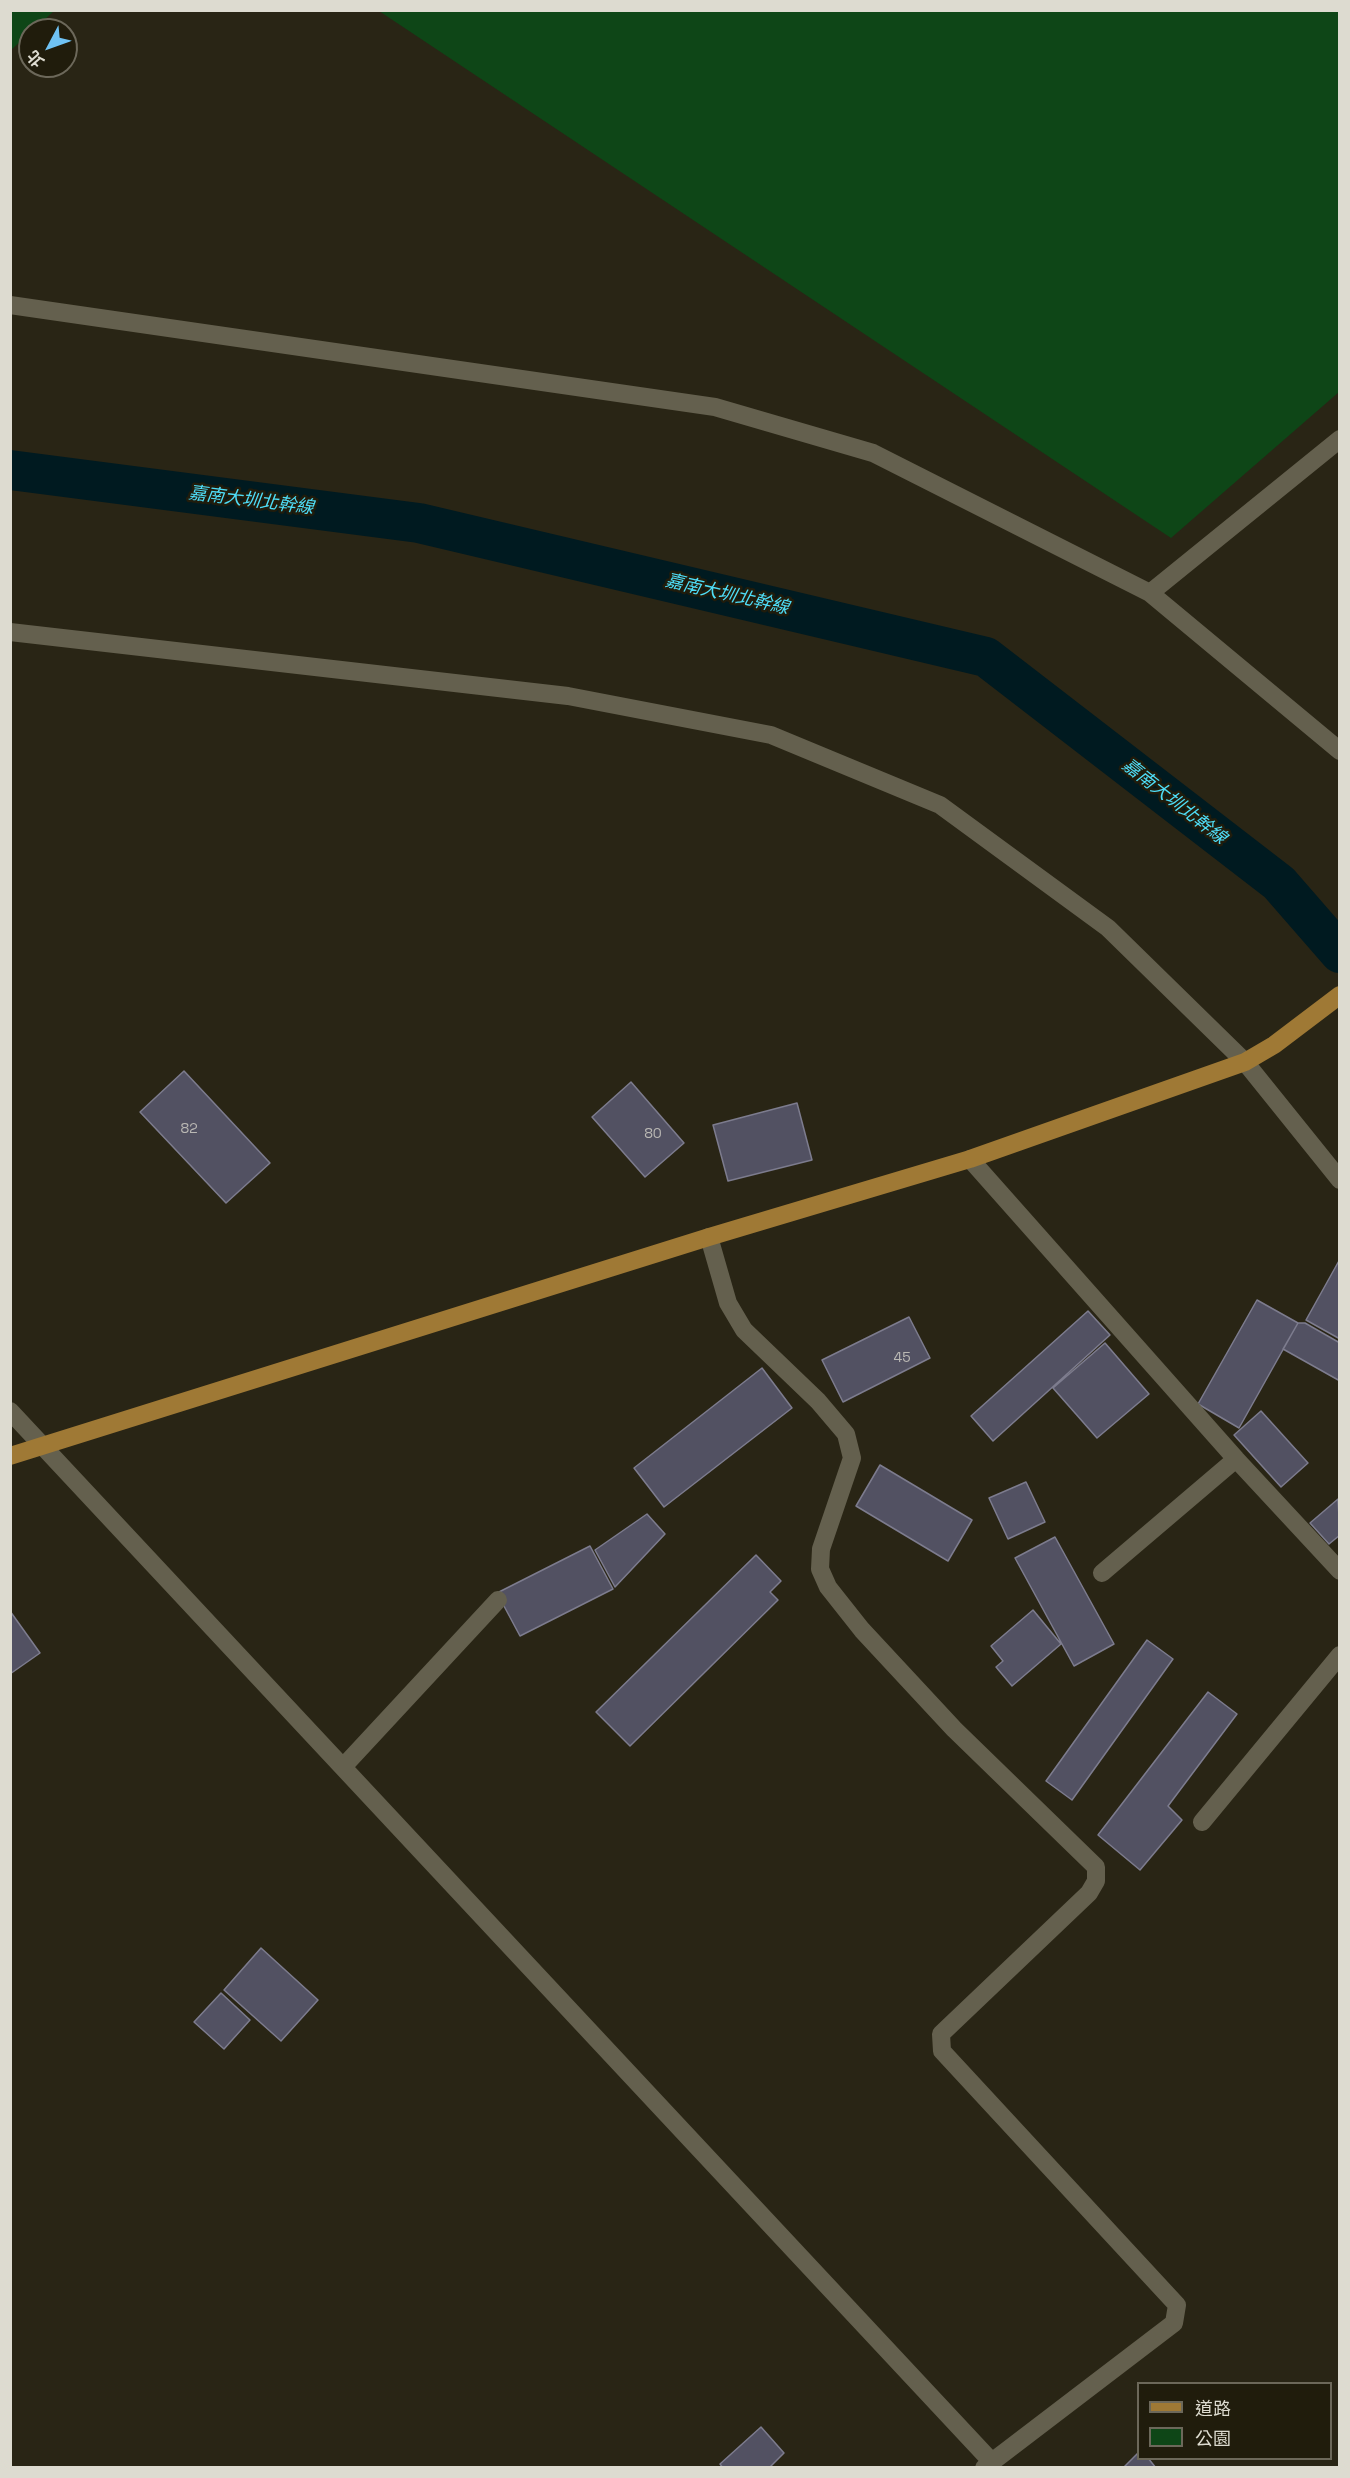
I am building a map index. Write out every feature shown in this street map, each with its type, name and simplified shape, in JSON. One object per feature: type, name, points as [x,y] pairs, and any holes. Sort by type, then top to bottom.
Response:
[{"type":"main road","points":[[10,1456],[709,1237],[970,1159],[1245,1062],[1274,1045],[1340,995]]},
{"type":"street","points":[[10,304],[715,407],[873,453],[1149,594],[1340,751]]},
{"type":"street","points":[[1149,594],[1340,439]]},
{"type":"street","points":[[10,632],[568,696],[771,735],[940,805],[1108,928],[1245,1062],[1340,1180]]},
{"type":"street","points":[[970,1159],[1236,1459],[1340,1571]]},
{"type":"street","points":[[10,1411],[343,1767],[987,2464],[1174,2324],[1177,2305],[942,2051],[941,2034],[1089,1893],[1096,1881],[1096,1867],[954,1729],[862,1630],[828,1587],[820,1569],[821,1549],[852,1458],[846,1434],[818,1401],[744,1330],[728,1303],[709,1237]]},
{"type":"street","points":[[1102,1573],[1236,1459]]},
{"type":"street","points":[[343,1767],[498,1600]]},
{"type":"street","points":[[1202,1822],[1340,1655]]},
{"type":"green space","points":[[11,10],[54,10],[46,18],[18,18],[18,44],[11,50]]},
{"type":"green space","points":[[379,11],[1339,11],[1339,392],[1171,538]]},
{"type":"building","points":[[184,1071],[270,1163],[226,1203],[140,1112]]},
{"type":"building","points":[[631,1082],[684,1143],[645,1177],[592,1117]]},
{"type":"building","points":[[797,1103],[812,1160],[728,1181],[713,1125]]},
{"type":"building","points":[[1340,1259],[1340,1339],[1306,1320]]},
{"type":"building","points":[[1257,1300],[1298,1323],[1239,1428],[1198,1404]]},
{"type":"building","points":[[1088,1311],[1110,1335],[993,1441],[971,1416]]},
{"type":"building","points":[[909,1317],[930,1358],[843,1402],[822,1360]]},
{"type":"building","points":[[1298,1323],[1305,1323],[1340,1343],[1340,1381],[1283,1349]]},
{"type":"building","points":[[1105,1343],[1149,1394],[1097,1438],[1053,1388]]},
{"type":"building","points":[[762,1368],[792,1408],[664,1507],[634,1468]]},
{"type":"building","points":[[1261,1411],[1308,1463],[1281,1487],[1234,1435]]},
{"type":"building","points":[[880,1465],[972,1520],[948,1561],[856,1506]]},
{"type":"building","points":[[1026,1482],[1045,1522],[1008,1539],[989,1498]]},
{"type":"building","points":[[1338,1499],[1340,1535],[1329,1544],[1310,1523]]},
{"type":"building","points":[[647,1514],[665,1534],[615,1587],[595,1550]]},
{"type":"building","points":[[1055,1537],[1114,1644],[1074,1666],[1015,1558]]},
{"type":"building","points":[[590,1546],[613,1589],[520,1636],[497,1593]]},
{"type":"building","points":[[756,1555],[781,1581],[770,1592],[778,1600],[630,1746],[596,1712]]},
{"type":"building","points":[[1033,1610],[1061,1644],[1012,1686],[996,1667],[1003,1661],[991,1646]]},
{"type":"building","points":[[10,1611],[40,1653],[10,1674]]},
{"type":"building","points":[[1147,1640],[1173,1659],[1072,1800],[1046,1781]]},
{"type":"building","points":[[1208,1692],[1237,1714],[1168,1806],[1182,1820],[1140,1870],[1098,1835]]},
{"type":"building","points":[[261,1948],[318,2000],[281,2041],[224,1990]]},
{"type":"building","points":[[221,1993],[250,2020],[224,2049],[194,2022]]},
{"type":"building","points":[[761,2427],[784,2453],[769,2468],[723,2468],[720,2464]]},
{"type":"building","points":[[1137,2454],[1137,2460],[1150,2460],[1156,2468],[1123,2468]]},
{"type":"waterway","name":"嘉南大圳北幹線","points":[[10,470],[419,523],[986,657],[1279,883],[1340,953]]}]
